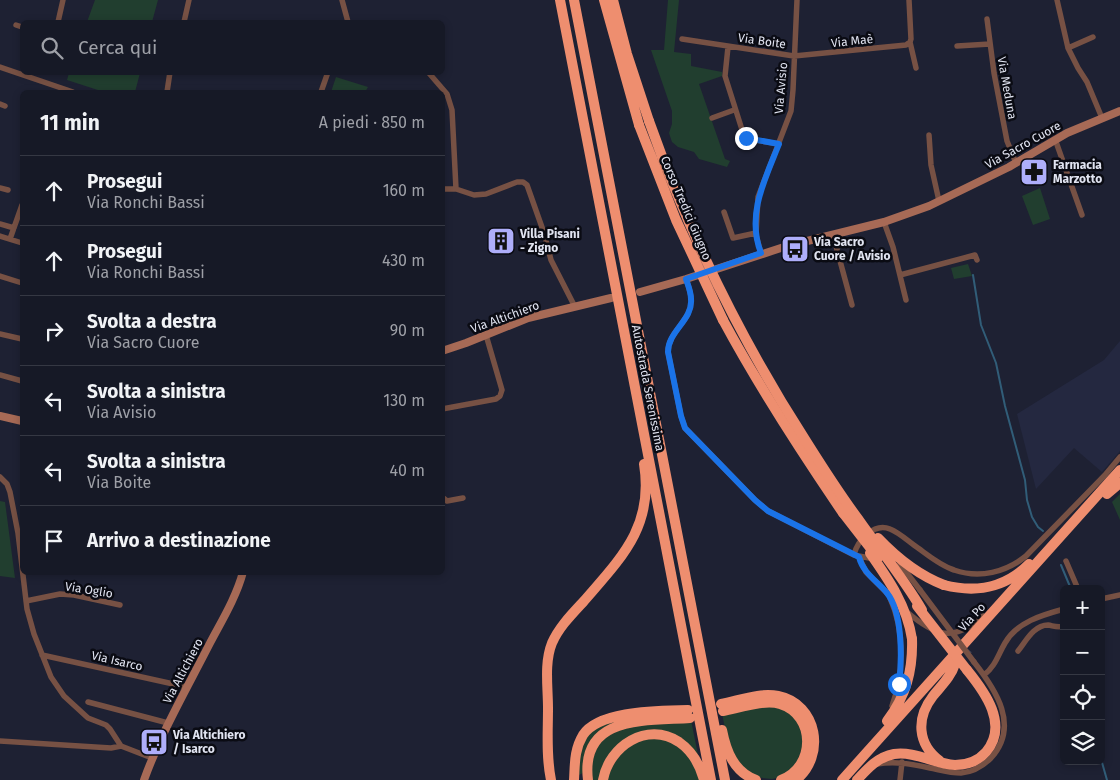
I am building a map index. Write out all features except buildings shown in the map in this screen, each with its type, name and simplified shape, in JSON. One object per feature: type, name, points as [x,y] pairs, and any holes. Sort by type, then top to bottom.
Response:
[{"type":"highway","name":"Autostrada Serenissima","points":[[560,0],[711,780]]},
{"type":"highway","name":"Autostrada Serenissima","points":[[574,0],[725,780]]},
{"type":"highway","name":"Corso Tredici Giugno","points":[[604,0],[676,220],[723,320],[744,359],[785,428],[843,513]]},
{"type":"highway","name":"Corso Tredici Giugno","points":[[613,0],[644,123],[685,216],[724,300],[772,388],[827,472]]},
{"type":"highway","points":[[550,780],[548,759],[548,672],[551,645],[557,633],[626,550],[639,527],[643,512],[646,482],[640,437],[640,408]]},
{"type":"highway","name":"Via Po","points":[[847,778],[1120,470]]},
{"type":"highway","points":[[827,472],[867,525],[906,564],[944,585],[966,589],[978,589],[996,585],[1024,570],[1078,517]]},
{"type":"highway","points":[[827,472],[922,610]]},
{"type":"highway","name":"Via Po","points":[[968,649],[1120,481]]},
{"type":"highway","points":[[843,513],[906,595],[922,610],[971,666],[996,722],[994,736],[988,750],[974,761],[962,764],[943,763],[898,754],[880,758],[857,780]]},
{"type":"highway","points":[[843,513],[898,596],[907,618],[912,640],[912,659],[908,682],[900,701],[847,778]]},
{"type":"highway","points":[[694,619],[710,668],[724,742],[740,771],[756,780]]},
{"type":"highway","points":[[847,778],[955,664],[952,673],[928,703],[921,723],[921,735],[926,746],[943,763]]},
{"type":"highway","points":[[782,780],[797,770],[804,760],[808,748],[806,730],[799,716],[786,706],[772,702],[722,708],[772,695],[788,699],[803,710],[812,725],[815,745],[810,764],[796,780]]},
{"type":"highway","points":[[574,780],[574,760],[579,743],[586,730],[596,723],[635,714],[689,714],[640,721],[604,732],[598,737],[590,751],[588,780]]},
{"type":"highway","points":[[603,780],[607,766],[620,747],[633,739],[649,734],[659,734],[678,741],[698,764],[704,780]]},
{"type":"street","points":[[58,20],[63,0]]},
{"type":"street","points":[[184,20],[189,0]]},
{"type":"street","points":[[342,0],[347,20]]},
{"type":"street","name":"Via Avisio","points":[[761,253],[756,233],[758,197],[791,111],[797,0]]},
{"type":"street","points":[[909,0],[910,42],[916,68]]},
{"type":"street","points":[[1057,0],[1068,48],[1087,82],[1102,118]]},
{"type":"street","name":"Via Meduna","points":[[987,20],[1007,141],[1016,163]]},
{"type":"street","points":[[1068,48],[1093,37]]},
{"type":"street","name":"Via Boite","points":[[682,39],[794,56]]},
{"type":"street","name":"Via Maè","points":[[794,56],[906,45],[910,42]]},
{"type":"street","name":"Via Meduna","points":[[957,46],[990,44]]},
{"type":"street","name":"Via Boite","points":[[728,46],[725,76],[742,133],[746,138],[779,144]]},
{"type":"street","points":[[0,67],[20,74]]},
{"type":"street","points":[[24,75],[67,90]]},
{"type":"street","points":[[36,79],[38,75]]},
{"type":"street","points":[[167,90],[170,75]]},
{"type":"street","points":[[323,90],[327,75]]},
{"type":"street","points":[[431,75],[444,90]]},
{"type":"street","points":[[445,92],[452,110],[456,189]]},
{"type":"street","points":[[712,118],[734,110]]},
{"type":"street","name":"Via Sacro Cuore","points":[[640,292],[686,279],[761,253],[884,222],[939,201],[1016,163],[1055,139],[1120,111]]},
{"type":"street","points":[[929,135],[932,165],[939,201]]},
{"type":"street","points":[[1055,139],[1082,216]]},
{"type":"street","points":[[445,189],[456,189],[474,195],[486,194],[517,182],[527,184],[544,232],[551,260],[575,306]]},
{"type":"street","points":[[0,188],[8,190]]},
{"type":"street","points":[[10,239],[20,211]]},
{"type":"street","points":[[724,212],[733,238],[756,233]]},
{"type":"street","points":[[884,222],[894,247],[906,300]]},
{"type":"street","points":[[0,224],[14,228]]},
{"type":"street","points":[[834,235],[852,305]]},
{"type":"street","points":[[0,236],[20,242]]},
{"type":"street","points":[[900,275],[975,255],[977,260]]},
{"type":"street","points":[[0,276],[20,282]]},
{"type":"street","points":[[686,279],[692,299],[690,310],[668,344],[668,352],[685,428],[768,511],[856,556],[896,561],[903,567],[971,666],[984,675],[998,698],[1005,724],[1002,739],[995,754],[977,769],[962,773],[952,773],[902,762],[870,766]]},
{"type":"street","name":"Via Altichiero","points":[[445,350],[528,318],[608,299]]},
{"type":"street","points":[[0,334],[20,339]]},
{"type":"street","points":[[445,408],[496,399],[500,396],[502,390],[486,335]]},
{"type":"street","points":[[0,375],[20,380]]},
{"type":"street","points":[[0,416],[20,421]]},
{"type":"street","points":[[1005,599],[966,628],[953,634],[944,634],[924,627],[866,572],[856,556],[857,545],[868,533],[880,527],[888,528],[954,570],[970,574],[989,574],[1005,570],[1017,564],[1026,556],[1120,457]]},
{"type":"street","points":[[0,477],[7,484],[10,492],[20,552]]},
{"type":"street","points":[[445,499],[447,501],[463,498]]},
{"type":"street","points":[[1066,561],[1076,585]]},
{"type":"street","points":[[22,575],[34,634],[51,677],[64,696],[88,718],[106,725],[121,746]]},
{"type":"street","name":"Via Altichiero","points":[[144,780],[168,723],[225,614],[240,584],[242,575]]},
{"type":"street","points":[[887,721],[899,684],[900,665],[898,621],[888,594]]},
{"type":"street","name":"Via Oglio","points":[[26,601],[67,595],[120,604]]},
{"type":"street","points":[[1105,598],[1120,595]]},
{"type":"street","points":[[984,675],[991,669],[1006,640],[1016,630],[1027,622],[1060,610]]},
{"type":"street","points":[[1018,651],[1037,628],[1043,625],[1060,628]]},
{"type":"street","name":"Via Isarco","points":[[42,654],[187,687]]},
{"type":"street","points":[[88,702],[168,723]]},
{"type":"street","points":[[0,742],[111,748],[121,746],[152,758]]},
{"type":"street","points":[[900,780],[902,762]]},
{"type":"shaded area","points":[[1120,341],[1120,451],[1102,472],[1074,448],[1036,489],[1017,414],[1104,360]]},
{"type":"green space","points":[[95,0],[158,0],[153,20],[88,20]]},
{"type":"green space","points":[[668,0],[679,0],[674,52],[691,54],[691,66],[722,72],[722,76],[699,84],[725,159],[730,161],[727,167],[699,159],[694,152],[678,147],[672,142],[669,133],[672,124],[672,111],[651,50],[664,50]]},
{"type":"green space","points":[[68,75],[139,75],[136,90],[98,90],[67,80]]},
{"type":"green space","points":[[336,77],[368,87],[366,90],[332,90]]},
{"type":"green space","points":[[1040,188],[1050,219],[1033,225],[1022,196]]},
{"type":"green space","points":[[968,264],[972,276],[954,279],[951,268]]},
{"type":"green space","points":[[1120,494],[1120,520],[1112,502]]},
{"type":"green space","points":[[0,501],[5,502],[15,578],[0,576]]},
{"type":"green space","points":[[771,705],[785,709],[798,721],[804,743],[796,765],[781,777],[772,779],[754,777],[742,768],[729,746],[722,714]]},
{"type":"green space","points":[[626,720],[605,729],[594,737],[586,750],[583,773],[579,775],[580,752],[589,733],[605,723]]},
{"type":"green space","points":[[691,720],[698,755],[688,745],[638,734],[600,780],[592,780],[590,766],[598,741],[625,727]]},
{"type":"green space","points":[[645,738],[665,739],[678,746],[695,767],[700,780],[607,780],[610,769],[627,746]]},
{"type":"waterway","points":[[973,275],[981,325],[996,363],[1005,406],[1025,480],[1027,500],[1032,517],[1043,531]]},
{"type":"waterway","points":[[1061,565],[1069,585]]},
{"type":"waterway","points":[[1103,765],[1107,780]]},
{"type":"tunnel","points":[[955,664],[968,649]]},
{"type":"place","name":"Farmacia Marzotto","points":[[1034,172]]},
{"type":"place","name":"Villa Pisani - Zigno","points":[[501,241]]},
{"type":"place","name":"Via Sacro Cuore / Avisio","points":[[795,249]]},
{"type":"place","name":"Via Altichiero / Isarco","points":[[154,742]]},
{"type":"route","points":[[746,138],[779,144],[758,197],[755,218],[756,235],[761,253],[686,279],[692,299],[690,310],[683,322],[675,330],[668,344],[681,416],[685,428],[768,511],[859,557],[860,563],[866,572],[888,594],[894,608],[899,627],[899,684]]}]
